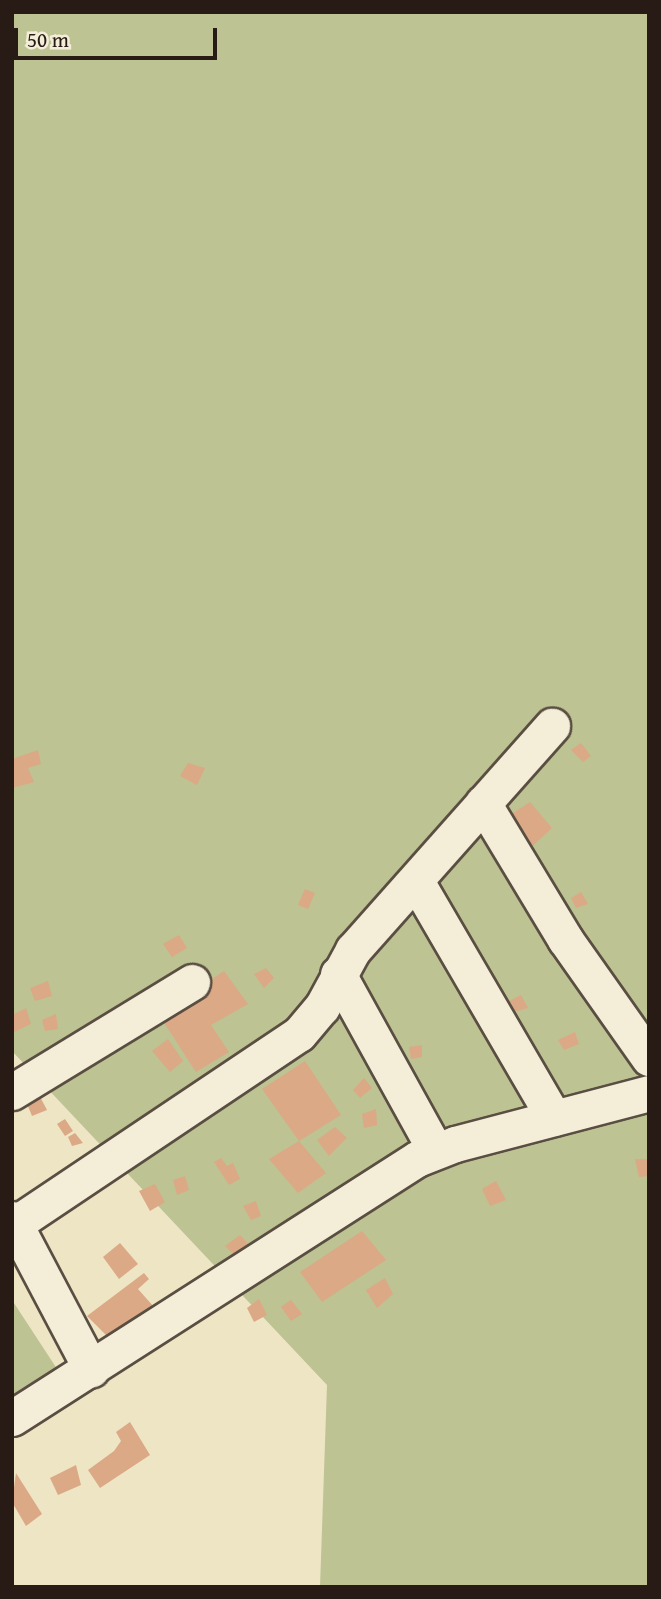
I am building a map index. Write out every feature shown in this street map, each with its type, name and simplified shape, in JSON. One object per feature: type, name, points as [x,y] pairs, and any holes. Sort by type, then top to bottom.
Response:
[{"type":"street","points":[[91,1369],[13,1223],[299,1034],[322,1007],[353,950],[552,726]]},
{"type":"street","points":[[483,803],[565,939],[649,1058]]},
{"type":"street","points":[[416,881],[554,1118]]},
{"type":"street","points":[[338,974],[435,1150]]},
{"type":"street","points":[[12,1092],[192,982]]},
{"type":"street","points":[[12,1418],[435,1150],[649,1093]]},
{"type":"green space","points":[[12,12],[649,12],[649,1587],[320,1587],[327,1385],[12,1051]]},
{"type":"green space","points":[[12,1300],[63,1378],[12,1411]]},
{"type":"building","points":[[581,743],[591,756],[583,762],[571,750]]},
{"type":"building","points":[[38,750],[41,764],[28,768],[34,782],[12,788],[12,759]]},
{"type":"building","points":[[188,763],[205,768],[197,785],[180,776]]},
{"type":"building","points":[[530,802],[552,828],[527,851],[502,820]]},
{"type":"building","points":[[305,889],[315,893],[308,909],[298,905]]},
{"type":"building","points":[[581,892],[588,904],[576,908],[571,898]]},
{"type":"building","points":[[179,935],[187,948],[172,957],[163,944]]},
{"type":"building","points":[[266,968],[274,978],[264,988],[254,974]]},
{"type":"building","points":[[224,971],[248,1004],[211,1025],[229,1052],[196,1072],[159,1015]]},
{"type":"building","points":[[48,981],[52,996],[35,1001],[30,988]]},
{"type":"building","points":[[521,995],[528,1008],[511,1013],[507,1002]]},
{"type":"building","points":[[26,1008],[31,1024],[12,1033],[12,1015]]},
{"type":"building","points":[[56,1014],[58,1029],[45,1031],[42,1020]]},
{"type":"building","points":[[575,1032],[579,1044],[564,1050],[558,1040]]},
{"type":"building","points":[[168,1039],[183,1061],[170,1072],[152,1051]]},
{"type":"building","points":[[422,1045],[422,1057],[411,1059],[409,1047]]},
{"type":"building","points":[[305,1061],[341,1115],[299,1141],[262,1089]]},
{"type":"building","points":[[364,1078],[372,1088],[360,1098],[353,1090]]},
{"type":"building","points":[[38,1093],[47,1110],[32,1116],[25,1099]]},
{"type":"building","points":[[376,1109],[377,1125],[364,1128],[362,1114]]},
{"type":"building","points":[[65,1119],[73,1131],[65,1136],[57,1124]]},
{"type":"building","points":[[335,1127],[347,1138],[329,1156],[317,1140]]},
{"type":"building","points":[[75,1133],[83,1143],[72,1146],[68,1137]]},
{"type":"building","points":[[299,1141],[326,1173],[298,1193],[269,1159]]},
{"type":"building","points":[[221,1158],[227,1166],[233,1163],[240,1179],[229,1185],[214,1162]]},
{"type":"building","points":[[635,1159],[649,1159],[649,1176],[639,1177]]},
{"type":"building","points":[[185,1176],[189,1190],[177,1195],[173,1180]]},
{"type":"building","points":[[496,1181],[506,1200],[490,1206],[482,1189]]},
{"type":"building","points":[[155,1184],[165,1202],[150,1211],[139,1191]]},
{"type":"building","points":[[256,1201],[261,1216],[251,1220],[243,1206]]},
{"type":"building","points":[[362,1231],[386,1260],[322,1302],[300,1272]]},
{"type":"building","points":[[240,1235],[249,1245],[234,1255],[225,1246]]},
{"type":"building","points":[[120,1243],[138,1264],[119,1279],[103,1257]]},
{"type":"building","points":[[144,1273],[149,1279],[138,1289],[154,1307],[111,1340],[87,1316]]},
{"type":"building","points":[[385,1278],[393,1294],[377,1308],[366,1290]]},
{"type":"building","points":[[259,1299],[267,1315],[254,1322],[247,1308]]},
{"type":"building","points":[[291,1300],[302,1314],[291,1321],[281,1307]]},
{"type":"building","points":[[130,1422],[150,1455],[100,1488],[88,1470],[114,1451],[121,1441],[116,1432]]},
{"type":"building","points":[[76,1465],[81,1485],[58,1495],[50,1478]]},
{"type":"building","points":[[16,1473],[42,1514],[26,1526],[12,1502]]}]
